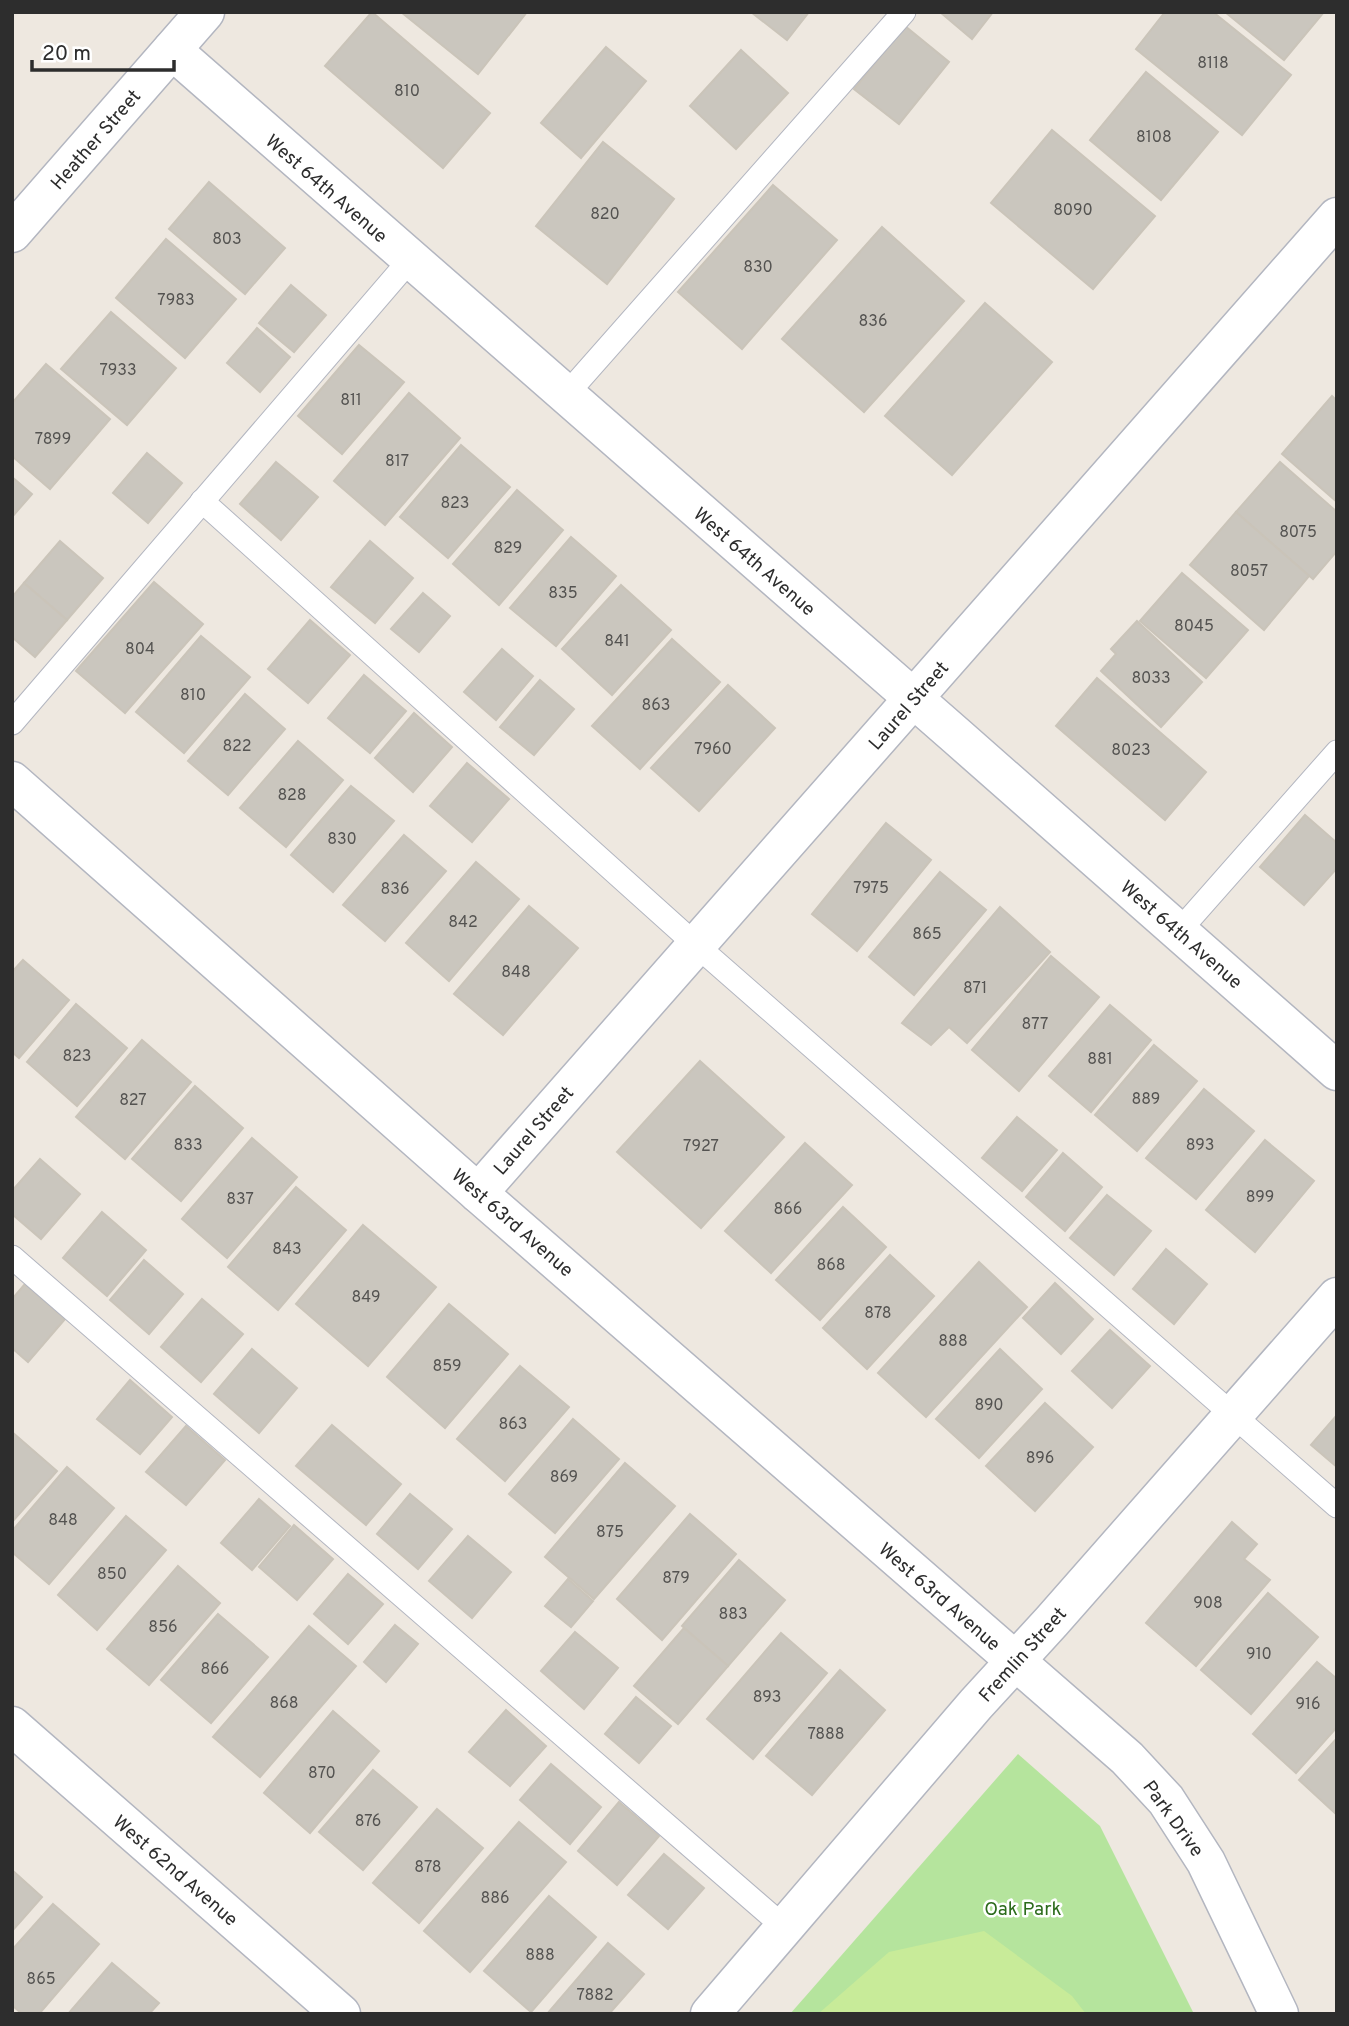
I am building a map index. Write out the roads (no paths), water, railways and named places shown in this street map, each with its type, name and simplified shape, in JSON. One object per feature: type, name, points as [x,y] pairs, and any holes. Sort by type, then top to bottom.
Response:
[{"type":"street","name":"Heather Street","points":[[12,233],[172,50],[197,15]]},
{"type":"street","name":"West 64th Avenue","points":[[172,50],[1337,1071]]},
{"type":"street","name":"Laurel Street","points":[[478,1192],[1337,217]]},
{"type":"street","name":"West 63rd Avenue","points":[[12,781],[1016,1662]]},
{"type":"street","name":"Fremlin Street","points":[[709,2014],[976,1704],[1337,1297]]},
{"type":"street","name":"Park Drive","points":[[1016,1662],[1127,1758],[1166,1800],[1206,1862],[1279,2014]]},
{"type":"street","name":"West 62nd Avenue","points":[[12,1726],[341,2014]]},
{"type":"lane","points":[[565,396],[904,12]]},
{"type":"lane","points":[[12,723],[410,261]]},
{"type":"lane","points":[[202,501],[696,945],[1337,1506]]},
{"type":"lane","points":[[1179,931],[1337,752]]},
{"type":"lane","points":[[12,1257],[784,1927]]},
{"type":"park label","name":"Oak Park","points":[[1023,1908]]}]
